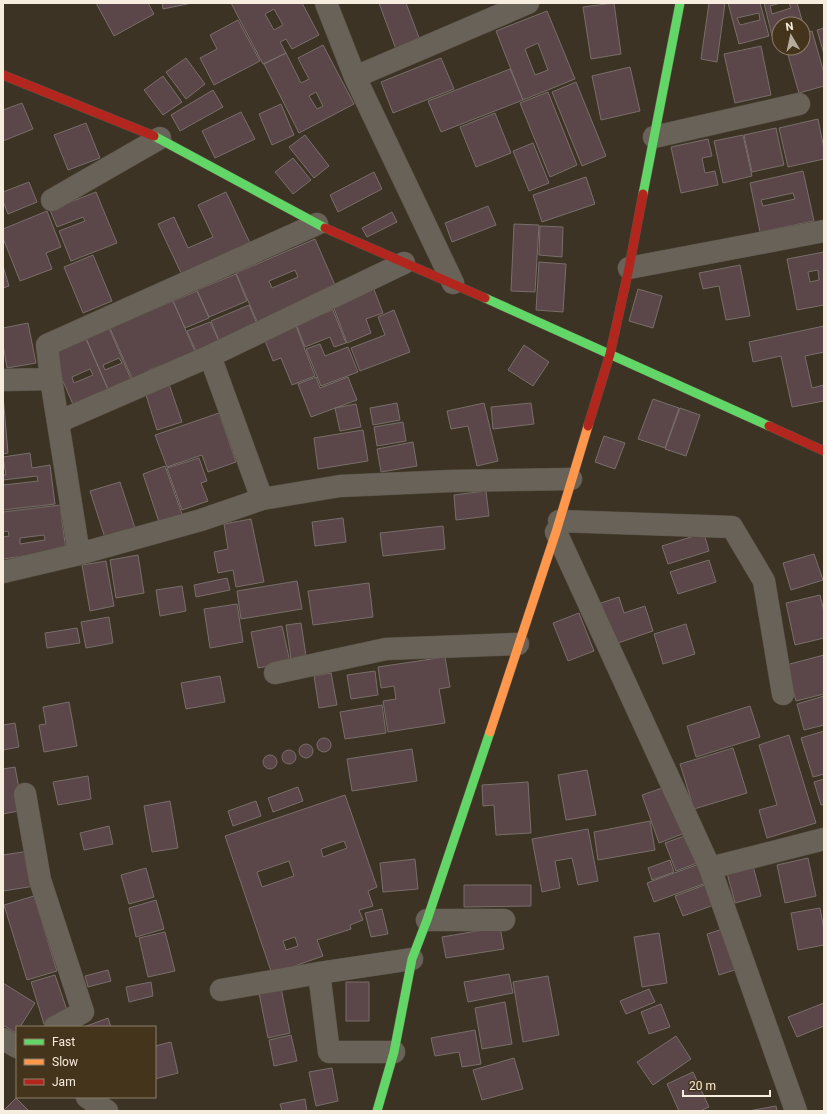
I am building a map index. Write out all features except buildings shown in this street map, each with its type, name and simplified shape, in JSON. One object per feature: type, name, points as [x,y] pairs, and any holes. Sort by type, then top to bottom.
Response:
[{"type":"street","points":[[326,3],[355,77],[453,283]]},
{"type":"street","points":[[355,77],[528,3]]},
{"type":"street","points":[[377,1111],[394,1052],[412,959],[427,920],[557,527],[610,354],[629,268],[680,3]]},
{"type":"street","points":[[3,75],[160,138],[317,224],[453,283],[824,451]]},
{"type":"street","points":[[654,137],[799,104]]},
{"type":"street","points":[[52,200],[160,138]]},
{"type":"street","points":[[79,554],[47,345],[317,224]]},
{"type":"street","points":[[629,268],[824,231]]},
{"type":"street","points":[[58,422],[210,356],[404,263]]},
{"type":"street","points":[[210,356],[262,500]]},
{"type":"street","points":[[3,380],[51,379]]},
{"type":"street","points":[[3,572],[79,554],[201,520],[262,500],[340,486],[571,478]]},
{"type":"street","points":[[557,527],[732,527],[764,581],[783,694]]},
{"type":"street","points":[[557,527],[710,868],[796,1111]]},
{"type":"street","points":[[275,673],[386,649],[518,644]]},
{"type":"street","points":[[25,794],[40,880],[83,1012],[57,1026]]},
{"type":"street","points":[[710,868],[824,839]]},
{"type":"street","points":[[427,920],[504,920]]},
{"type":"street","points":[[221,990],[412,959]]},
{"type":"street","points":[[319,973],[328,1052],[394,1052]]},
{"type":"street","points":[[3,1039],[16,1046]]},
{"type":"street","points":[[88,1098],[106,1111]]},
{"type":"traffic: fast","points":[[643,194],[680,3]]},
{"type":"traffic: fast","points":[[154,136],[325,228]]},
{"type":"traffic: fast","points":[[485,298],[769,426]]},
{"type":"traffic: fast","points":[[377,1111],[394,1052],[412,959],[427,920],[490,732]]},
{"type":"traffic: slow","points":[[490,732],[556,532],[588,426]]},
{"type":"traffic: jam","points":[[3,75],[154,136]]},
{"type":"traffic: jam","points":[[588,426],[610,354],[629,268],[643,194]]},
{"type":"traffic: jam","points":[[325,228],[485,298]]},
{"type":"traffic: jam","points":[[769,426],[824,451]]}]
